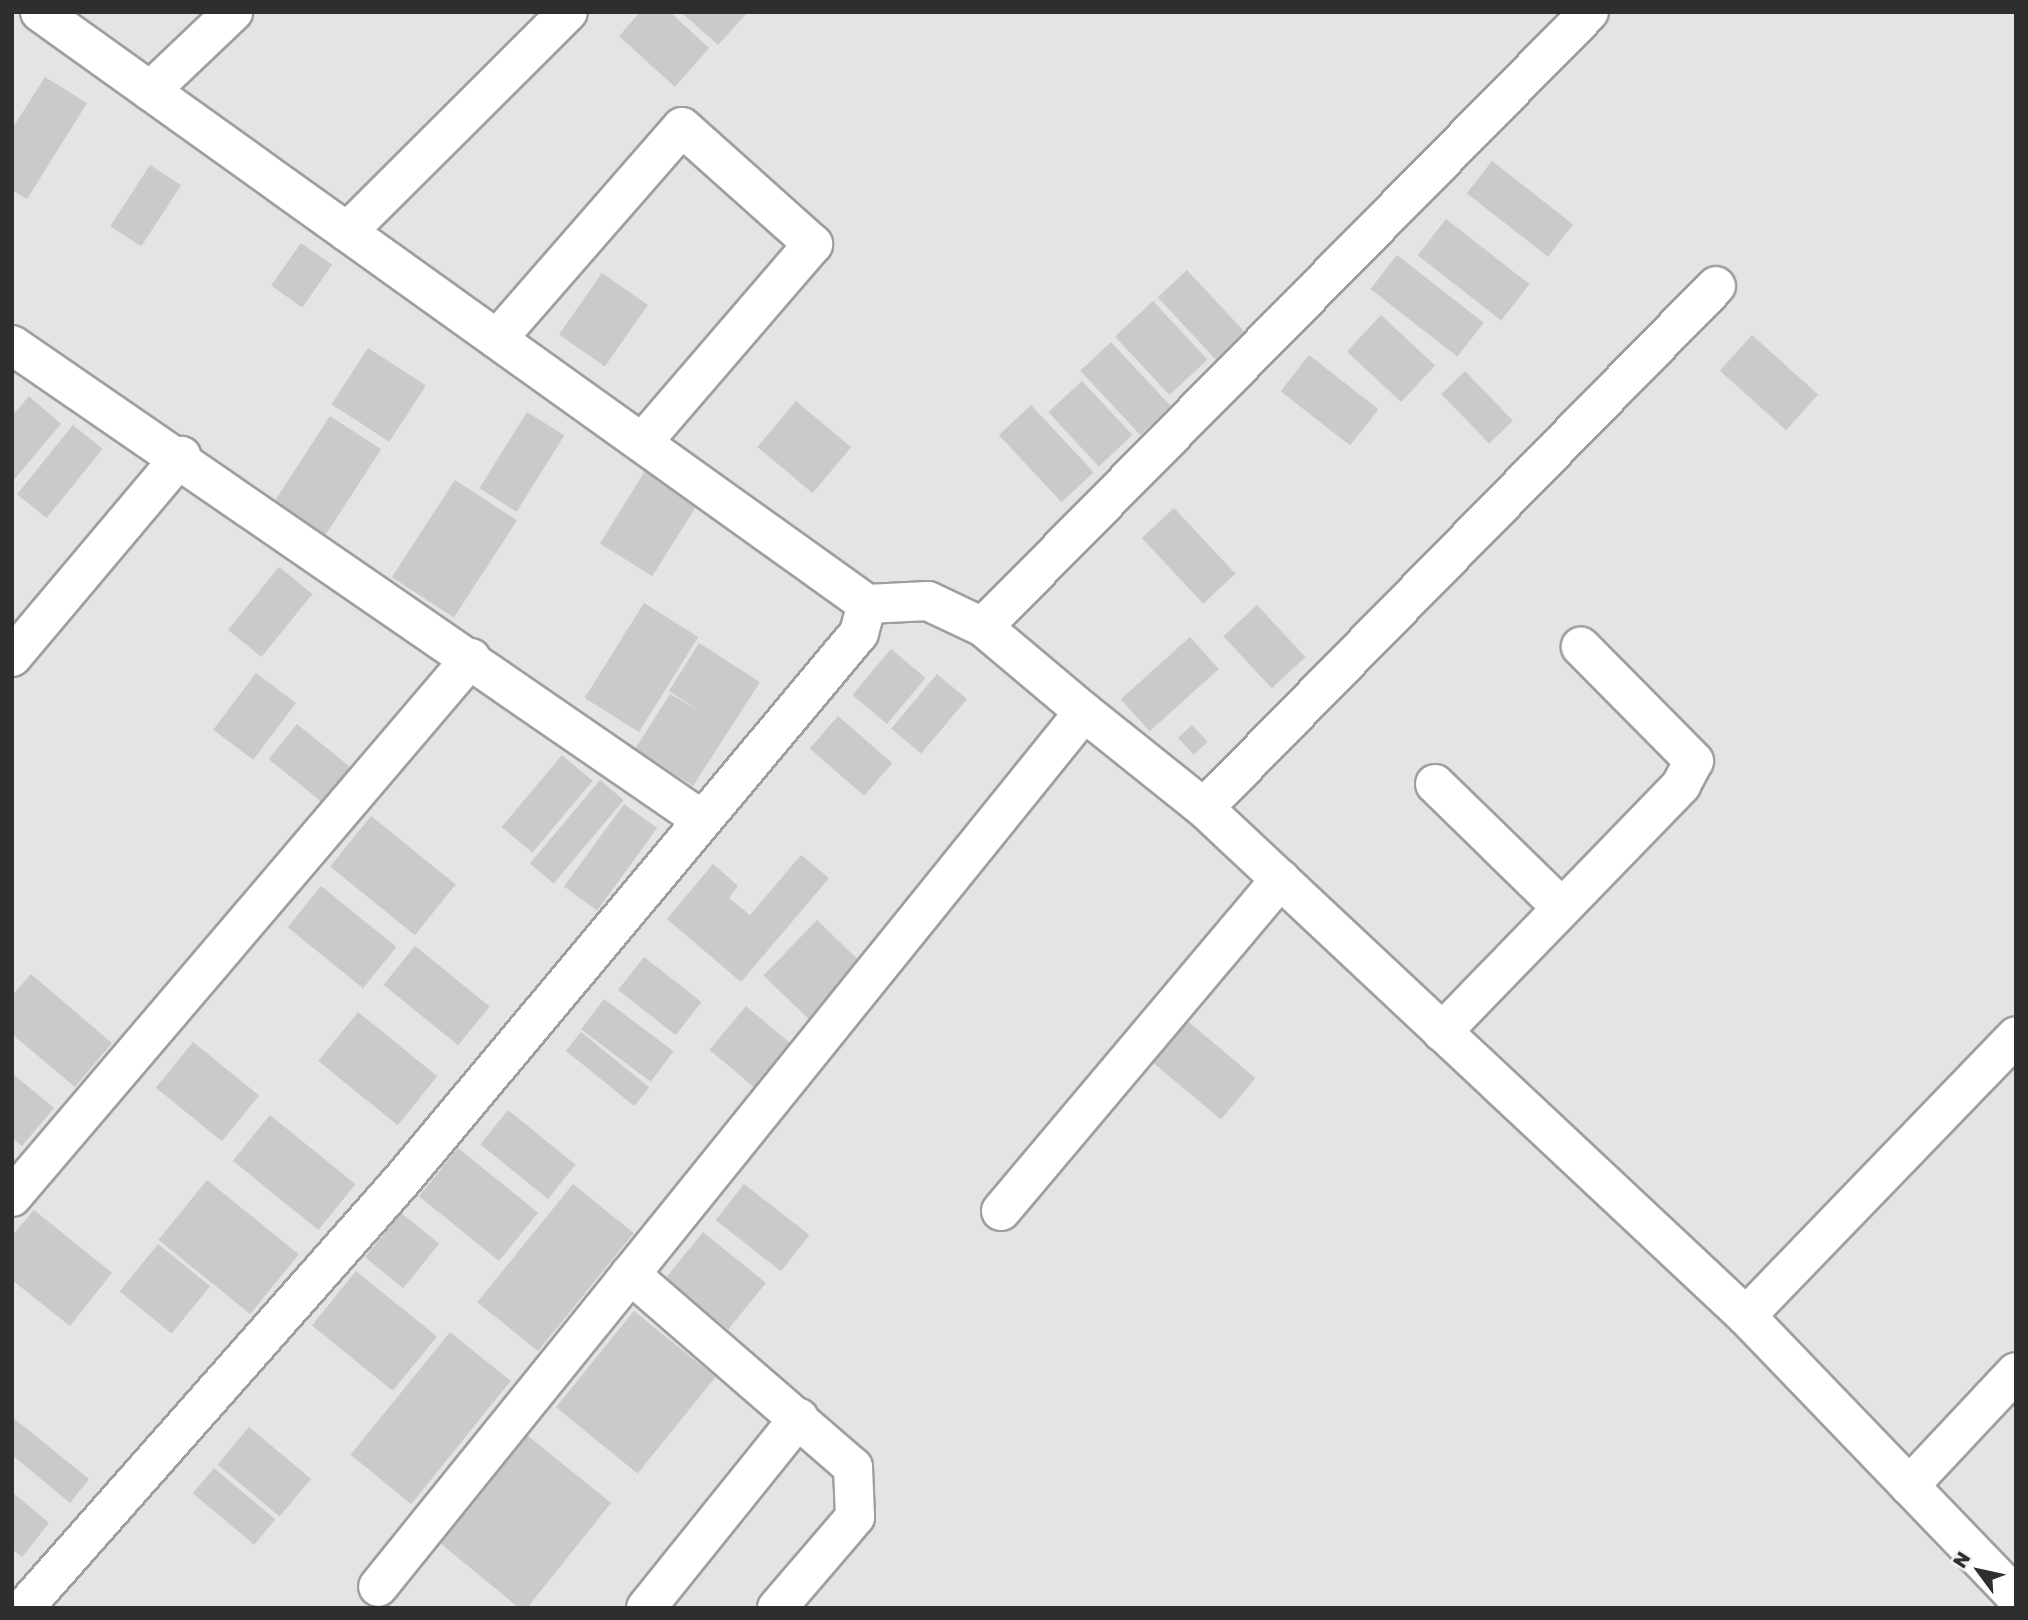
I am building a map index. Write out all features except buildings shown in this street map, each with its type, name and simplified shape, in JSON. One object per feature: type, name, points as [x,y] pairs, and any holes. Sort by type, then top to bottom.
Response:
[{"type":"street","points":[[40,12],[867,604],[928,601],[983,626],[1084,712],[1204,808],[1746,1316],[2016,1597]]},
{"type":"street","points":[[150,91],[233,12]]},
{"type":"street","points":[[347,232],[568,12]]},
{"type":"street","points":[[983,626],[1589,12]]},
{"type":"street","points":[[497,339],[682,127],[813,244],[642,443]]},
{"type":"street","points":[[1204,808],[1716,286]]},
{"type":"street","points":[[12,345],[181,456],[702,820]]},
{"type":"street","points":[[12,657],[181,456]]},
{"type":"street","points":[[23,1606],[403,1178],[859,633],[867,604]]},
{"type":"street","points":[[1443,1032],[1681,785],[1694,761],[1581,647]]},
{"type":"street","points":[[12,1197],[471,658]]},
{"type":"street","points":[[378,1587],[1084,712]]},
{"type":"street","points":[[1435,784],[1562,908]]},
{"type":"street","points":[[1001,1211],[1280,879]]},
{"type":"street","points":[[1746,1316],[2016,1036]]},
{"type":"street","points":[[631,1274],[853,1467],[855,1517],[777,1608]]},
{"type":"street","points":[[1909,1486],[2016,1371]]},
{"type":"street","points":[[646,1608],[799,1418]]}]
